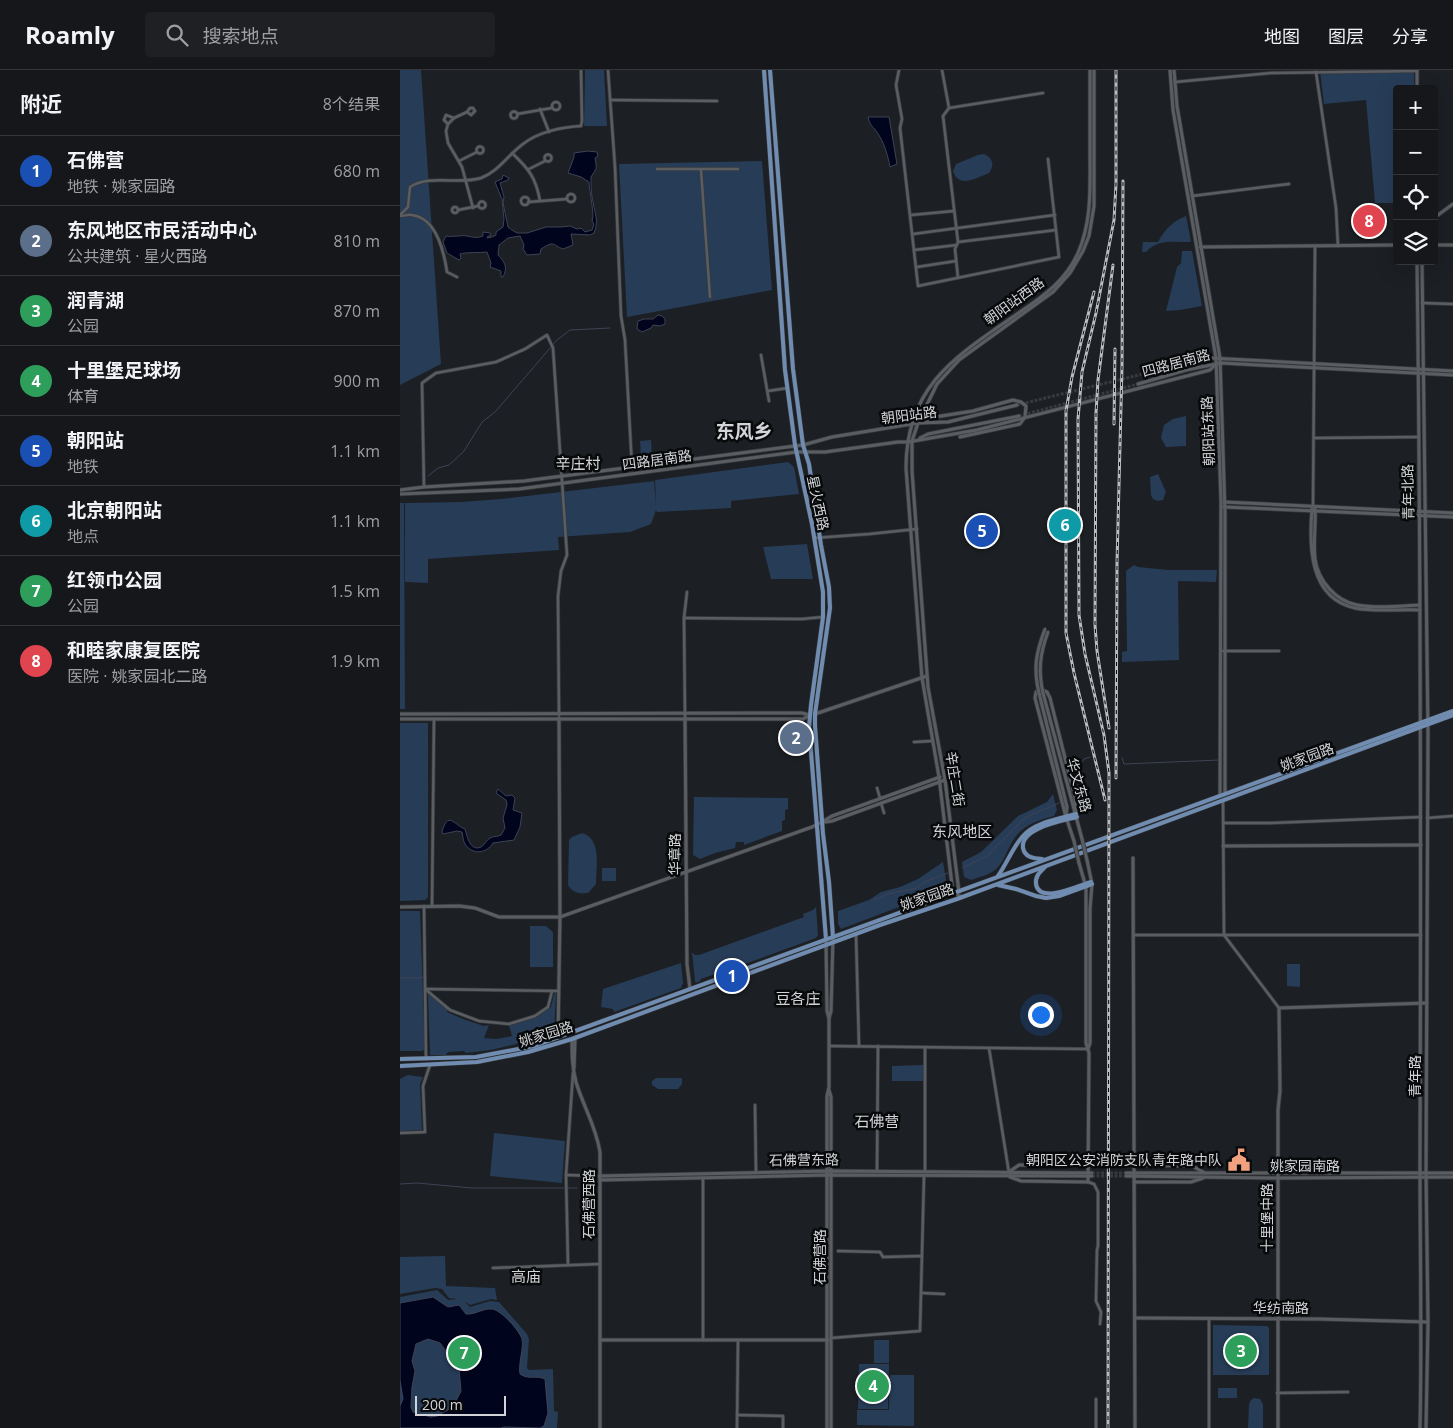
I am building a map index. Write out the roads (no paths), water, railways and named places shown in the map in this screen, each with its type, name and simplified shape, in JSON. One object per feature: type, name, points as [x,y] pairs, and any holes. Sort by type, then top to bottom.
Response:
[{"type":"main road","name":"星火西路","points":[[764,70],[785,370],[796,452],[823,592],[823,617],[809,728],[826,940]]},
{"type":"main road","name":"星火西路","points":[[770,70],[794,369],[803,444],[809,464],[828,582],[830,608],[816,714],[822,822],[832,937]]},
{"type":"main road","name":"朝阳站西路","points":[[911,529],[906,468],[912,424],[923,399],[946,367],[972,345],[1038,300],[1061,280],[1077,254],[1085,235],[1090,205],[1090,70]]},
{"type":"main road","name":"朝阳站西路","points":[[917,529],[910,442],[937,384],[959,360],[1053,292],[1070,273],[1083,251],[1089,236],[1094,206],[1094,70]]},
{"type":"main road","name":"朝阳站东路","points":[[1170,70],[1173,110],[1218,361],[1223,502],[1222,795]]},
{"type":"main road","name":"朝阳站东路","points":[[1174,70],[1174,82],[1199,247]]},
{"type":"main road","points":[[1417,70],[1417,85]]},
{"type":"main road","points":[[1438,215],[1453,204]]},
{"type":"main road","points":[[1199,247],[1393,245]]},
{"type":"main road","points":[[1438,245],[1453,246]]},
{"type":"main road","name":"青年北路","points":[[1417,265],[1418,437],[1428,722]]},
{"type":"main road","name":"青年北路","points":[[1422,265],[1423,371],[1420,605],[1422,724]]},
{"type":"main road","points":[[910,442],[977,430],[1210,370],[1218,361],[1417,371],[1453,371]]},
{"type":"main road","name":"四路居南路","points":[[1147,373],[1187,362],[1218,361]]},
{"type":"main road","name":"四路居南路","points":[[1138,384],[1218,361]]},
{"type":"main road","points":[[1423,371],[1453,375]]},
{"type":"main road","points":[[918,423],[935,417],[972,411],[1013,400],[1021,402],[1026,406],[1025,417],[1020,424],[960,437]]},
{"type":"main road","name":"朝阳站路","points":[[400,490],[563,476],[803,444],[832,437],[918,423],[948,422],[1017,406]]},
{"type":"main road","points":[[910,442],[928,434],[1019,416]]},
{"type":"main road","name":"朝阳站路","points":[[796,452],[825,452],[910,442]]},
{"type":"main road","name":"四路居南路","points":[[400,494],[478,492],[562,484],[796,452]]},
{"type":"main road","points":[[1223,502],[1313,508],[1453,513]]},
{"type":"main road","points":[[1223,507],[1313,508]]},
{"type":"main road","points":[[1313,508],[1315,559],[1323,581],[1334,594],[1358,606],[1420,605]]},
{"type":"main road","points":[[1313,508],[1312,560],[1317,577],[1326,590],[1338,600],[1355,608],[1420,610]]},
{"type":"main road","points":[[1422,513],[1453,517]]},
{"type":"main road","name":"辛庄二街","points":[[911,529],[922,678],[956,892]]},
{"type":"main road","name":"辛庄二街","points":[[917,529],[927,676],[932,717],[944,778],[956,892]]},
{"type":"main road","points":[[1041,693],[1035,673],[1036,659],[1046,631]]},
{"type":"main road","points":[[816,714],[927,676]]},
{"type":"main road","points":[[998,877],[1023,835],[1038,826],[1076,816],[1075,798],[1050,698],[1047,692],[1042,690],[1036,692],[1035,698],[1067,818]]},
{"type":"main road","name":"华文东路","points":[[1041,693],[1076,816],[1092,883]]},
{"type":"main road","name":"华文东路","points":[[1041,693],[1067,807],[1067,818],[1085,885]]},
{"type":"main road","points":[[1421,704],[1425,706],[1428,704]]},
{"type":"main road","name":"姚家园路","points":[[1428,722],[1453,711]]},
{"type":"main road","points":[[400,714],[559,714],[803,719],[810,715]]},
{"type":"main road","name":"姚家园路","points":[[400,1060],[476,1057],[534,1046],[1222,795],[1422,724],[1453,715]]},
{"type":"main road","points":[[400,719],[685,716]]},
{"type":"main road","name":"华章路","points":[[685,716],[687,964],[690,989]]},
{"type":"main road","points":[[558,1038],[560,917],[559,718]]},
{"type":"main road","name":"青年路","points":[[1426,1428],[1428,1322],[1426,1172],[1428,722]]},
{"type":"main road","name":"姚家园路","points":[[400,1066],[460,1064],[500,1058],[528,1052],[573,1038],[856,934],[996,885],[1422,724]]},
{"type":"main road","name":"青年路","points":[[1420,1428],[1422,1321],[1420,1175],[1422,724]]},
{"type":"main road","points":[[400,907],[467,906],[498,917],[560,917],[816,825],[832,816],[880,798],[944,778]]},
{"type":"main road","points":[[822,822],[832,821],[881,803],[939,779]]},
{"type":"main road","points":[[1044,860],[1032,858],[1025,853],[1023,848],[1026,838],[1035,830],[1067,818]]},
{"type":"main road","points":[[1223,846],[1421,845]]},
{"type":"main road","points":[[1133,858],[1135,1428]]},
{"type":"main road","points":[[1008,1174],[1021,1181],[1088,1182],[1088,1049],[1090,1043],[1090,909],[1092,883],[1057,893],[1043,893],[1037,889],[1035,882],[1039,873],[1047,865]]},
{"type":"main road","points":[[996,885],[1046,898],[1059,896],[1085,885]]},
{"type":"main road","points":[[1085,885],[1086,1043],[1088,1049]]},
{"type":"main road","points":[[956,892],[962,897]]},
{"type":"main road","points":[[826,940],[829,944],[832,937]]},
{"type":"main road","name":"石佛营路","points":[[827,1428],[831,1097],[829,1087],[829,1018],[831,1011],[829,944]]},
{"type":"main road","points":[[1278,1008],[1427,1003]]},
{"type":"main road","name":"十里堡中路","points":[[1278,1008],[1280,1091],[1278,1110],[1278,1428]]},
{"type":"main road","name":"石佛营西路","points":[[573,1038],[574,1072],[598,1140],[600,1178],[600,1428]]},
{"type":"main road","points":[[1008,1174],[1019,1165],[1088,1165]]},
{"type":"main road","points":[[1134,1165],[1192,1166],[1206,1175]]},
{"type":"main road","name":"石佛营东路","points":[[600,1178],[703,1178],[877,1171],[925,1174]]},
{"type":"main road","name":"石佛营东路","points":[[600,1178],[756,1172],[1008,1174]]},
{"type":"main road","name":"姚家园南路","points":[[1126,1174],[1279,1178],[1420,1175],[1426,1172],[1453,1173]]},
{"type":"main road","name":"姚家园南路","points":[[1206,1175],[1279,1173],[1453,1177]]},
{"type":"main road","points":[[1008,1174],[1092,1174]]},
{"type":"main road","points":[[1134,1182],[1191,1182],[1206,1175]]},
{"type":"main road","name":"华纺南路","points":[[1135,1318],[1428,1322]]},
{"type":"main road","points":[[600,1340],[829,1339]]},
{"type":"main road","name":"石佛营路","points":[[829,1339],[831,1428]]},
{"type":"street","points":[[400,215],[408,207],[410,187],[418,181],[464,181],[482,178],[495,170],[523,143],[549,132],[581,126],[582,70]]},
{"type":"street","points":[[608,70],[621,316],[625,340],[632,467]]},
{"type":"street","points":[[899,70],[896,85],[902,119],[900,128],[918,286],[1059,257],[1048,159]]},
{"type":"street","points":[[942,70],[948,108],[943,116],[956,227],[957,243],[955,249],[958,278]]},
{"type":"street","points":[[1174,82],[1271,71],[1417,70]]},
{"type":"street","points":[[1316,71],[1336,208],[1338,246]]},
{"type":"street","points":[[948,108],[1044,93]]},
{"type":"street","points":[[610,100],[718,101]]},
{"type":"street","points":[[517,114],[552,108]]},
{"type":"street","points":[[540,109],[549,132]]},
{"type":"street","points":[[467,112],[454,118],[448,124],[446,131],[448,143],[462,166],[464,181],[473,208]]},
{"type":"street","points":[[448,124],[444,120],[446,115],[454,118]]},
{"type":"street","points":[[458,161],[477,152]]},
{"type":"street","points":[[512,153],[529,169],[537,187],[540,201]]},
{"type":"street","points":[[529,169],[546,161]]},
{"type":"street","points":[[657,169],[738,170]]},
{"type":"street","points":[[701,170],[710,297]]},
{"type":"street","points":[[1192,196],[1289,184]]},
{"type":"street","points":[[528,202],[567,199]]},
{"type":"street","points":[[458,210],[478,206]]},
{"type":"street","points":[[911,215],[954,211]]},
{"type":"street","points":[[400,215],[413,215],[430,224],[439,241],[447,272],[457,277]]},
{"type":"street","points":[[913,234],[1055,215]]},
{"type":"street","points":[[914,250],[1056,230]]},
{"type":"street","points":[[1313,508],[1315,247]]},
{"type":"street","points":[[916,267],[956,261]]},
{"type":"street","points":[[1422,303],[1453,304]]},
{"type":"street","points":[[424,487],[422,383],[436,373],[496,362],[525,349],[547,335],[553,348],[567,555],[561,571],[558,596],[559,718]]},
{"type":"street","points":[[761,355],[769,401]]},
{"type":"street","points":[[768,391],[788,388]]},
{"type":"street","points":[[1314,438],[1418,437]]},
{"type":"street","points":[[814,538],[917,529]]},
{"type":"street","points":[[685,716],[684,618],[687,592]]},
{"type":"street","points":[[684,618],[802,619],[823,617]]},
{"type":"street","points":[[1222,651],[1279,651]]},
{"type":"street","points":[[810,715],[816,714]]},
{"type":"street","points":[[432,906],[434,719]]},
{"type":"street","points":[[914,742],[932,741]]},
{"type":"street","points":[[877,788],[880,798]]},
{"type":"street","points":[[1223,800],[1224,935],[1278,1008]]},
{"type":"street","points":[[881,803],[884,813]]},
{"type":"street","points":[[1427,818],[1453,816]]},
{"type":"street","points":[[1223,823],[1421,817]]},
{"type":"street","points":[[424,906],[426,1059]]},
{"type":"street","points":[[856,934],[859,1046]]},
{"type":"street","points":[[1134,935],[1421,935]]},
{"type":"street","points":[[425,989],[558,992]]},
{"type":"street","points":[[425,989],[450,1010],[479,1021],[509,1024],[535,1016],[548,1007],[552,991]]},
{"type":"street","points":[[829,1046],[1088,1049]]},
{"type":"street","points":[[877,1171],[878,1046]]},
{"type":"street","points":[[829,1339],[920,1331],[925,1174],[925,1047]]},
{"type":"street","points":[[990,1048],[1008,1174]]},
{"type":"street","points":[[400,1133],[425,1132],[422,1086],[430,1065]]},
{"type":"street","points":[[568,1264],[566,1175],[574,1072]]},
{"type":"street","points":[[755,1105],[756,1172]]},
{"type":"street","points":[[566,1175],[600,1178]]},
{"type":"street","points":[[703,1178],[703,1340]]},
{"type":"street","points":[[1088,1182],[1094,1184],[1098,1192],[1096,1301],[1101,1312],[1100,1324]]},
{"type":"street","points":[[838,1251],[880,1252],[883,1257],[922,1256]]},
{"type":"street","points":[[493,1268],[600,1264]]},
{"type":"street","points":[[922,1293],[944,1294]]},
{"type":"street","points":[[1209,1319],[1210,1428]]},
{"type":"street","points":[[737,1428],[738,1340]]},
{"type":"street","points":[[1277,1393],[1348,1392]]},
{"type":"street","points":[[1096,1399],[1096,1428]]},
{"type":"street","points":[[737,1415],[783,1416],[783,1428]]},
{"type":"waterway","points":[[428,476],[438,468],[449,465],[464,451],[482,422],[495,412],[557,340],[570,330],[610,328]]},
{"type":"waterway","points":[[1074,772],[1084,759],[1090,757]]},
{"type":"waterway","points":[[1122,758],[1124,764],[1220,760]]},
{"type":"waterway","points":[[962,868],[987,856],[1026,817],[1059,803]]},
{"type":"waterway","points":[[875,900],[888,894],[917,888],[924,882],[948,873]]},
{"type":"waterway","points":[[400,978],[423,977]]},
{"type":"waterway","points":[[400,1184],[417,1183],[472,1188],[577,1188]]},
{"type":"tunnel","points":[[1017,405],[1147,373]]},
{"type":"tunnel","points":[[1019,416],[1138,384]]},
{"type":"tunnel","points":[[1092,1173],[1126,1173]]},
{"type":"tunnel","points":[[1092,1176],[1126,1176]]},
{"type":"railway","points":[[1108,1428],[1109,773],[1104,735],[1085,654],[1079,615],[1078,419],[1082,372],[1096,313],[1114,220],[1116,184],[1116,70]]},
{"type":"railway","points":[[1116,778],[1117,563],[1122,367],[1123,181]]},
{"type":"railway","points":[[1109,728],[1097,651],[1095,625],[1096,413],[1098,380],[1113,265]]},
{"type":"railway","points":[[1094,292],[1072,377],[1066,411],[1066,633],[1105,800]]},
{"type":"railway","points":[[1114,424],[1115,349]]},
{"type":"place","name":"和睦家康复医院","points":[[1369,221]]},
{"type":"place","name":"北京朝阳站","points":[[1065,525]]},
{"type":"place","name":"朝阳站","points":[[982,531]]},
{"type":"place","name":"东风地区市民活动中心","points":[[796,738]]},
{"type":"place","name":"石佛营","points":[[732,976]]},
{"type":"place","name":"朝阳区公安消防支队青年路中队","points":[[1239,1160]]},
{"type":"place","name":"润青湖","points":[[1241,1351]]},
{"type":"place","name":"红领巾公园","points":[[464,1353]]},
{"type":"place","name":"十里堡足球场","points":[[873,1386]]},
{"type":"district","name":"东风乡","points":[[744,431]]},
{"type":"district","name":"辛庄村","points":[[578,464]]},
{"type":"district","name":"东风地区","points":[[962,832]]},
{"type":"district","name":"豆各庄","points":[[798,999]]},
{"type":"district","name":"石佛营","points":[[877,1122]]},
{"type":"district","name":"高庙","points":[[526,1277]]}]
